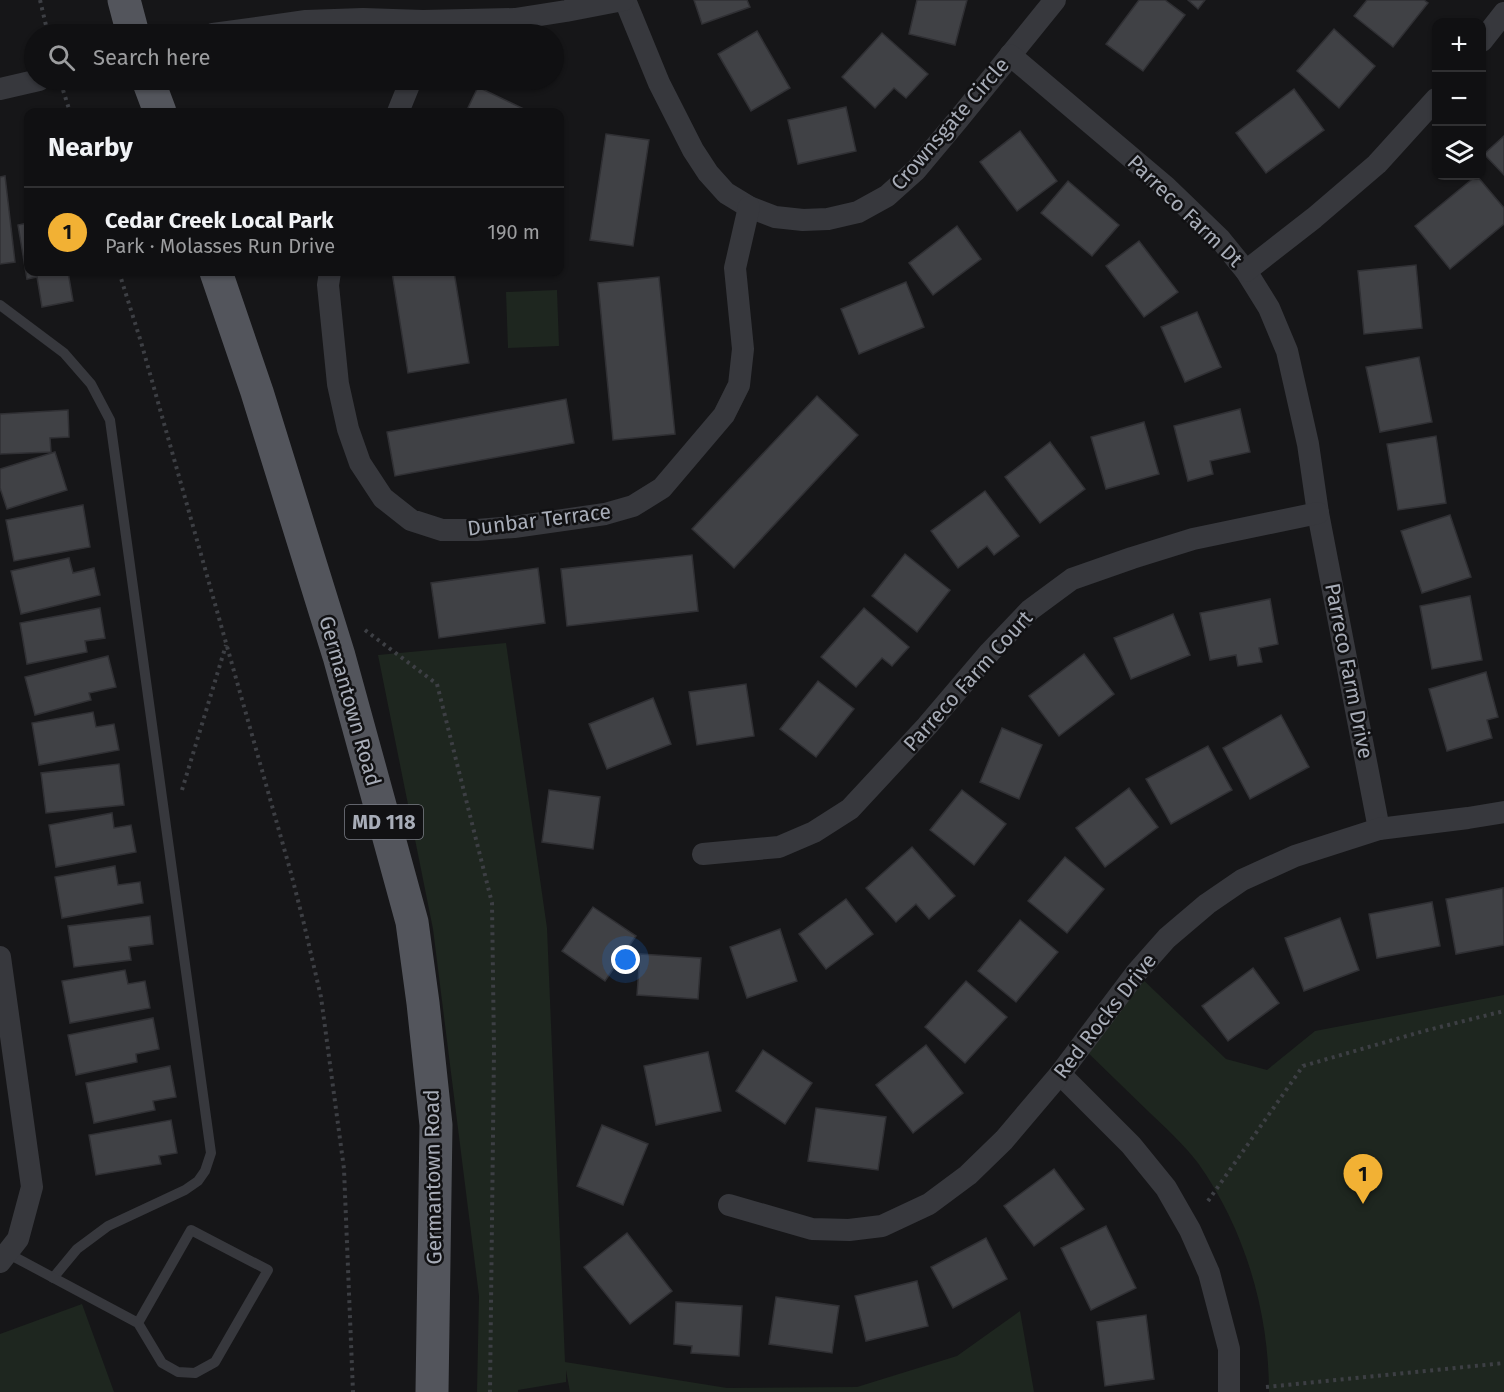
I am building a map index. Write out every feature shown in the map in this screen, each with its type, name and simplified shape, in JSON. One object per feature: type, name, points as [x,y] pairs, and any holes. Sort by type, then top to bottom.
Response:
[{"type":"main road","points":[[124,0],[130,24]]},
{"type":"main road","points":[[152,90],[158,108]]},
{"type":"main road","name":"Germantown Road","points":[[217,276],[257,392],[339,656],[412,922],[436,1125],[432,1392]]},
{"type":"street","points":[[463,24],[566,12],[624,0]]},
{"type":"street","name":"Crownsgate Circle","points":[[624,0],[659,83],[693,150],[708,173],[726,193],[749,207],[775,217],[803,220],[828,219],[858,212],[887,196],[916,170],[1055,0]]},
{"type":"street","points":[[1486,36],[1504,14]]},
{"type":"street","points":[[285,24],[363,19],[396,24]]},
{"type":"street","name":"Parreco Farm Dt","points":[[1010,55],[1166,187],[1220,239],[1246,271],[1269,308],[1287,351],[1308,444],[1318,513]]},
{"type":"street","points":[[0,89],[24,83]]},
{"type":"street","points":[[400,108],[407,90]]},
{"type":"street","points":[[1246,271],[1314,218],[1377,164],[1432,104]]},
{"type":"street","name":"Dunbar Terrace","points":[[329,276],[328,285],[338,384],[348,429],[360,463],[383,498],[411,520],[442,530],[513,527],[605,514],[633,506],[662,488],[724,415],[739,385],[742,349],[735,268],[749,207]]},
{"type":"street","name":"Parreco Farm Drive","points":[[1318,513],[1378,829]]},
{"type":"street","name":"Parreco Farm Court","points":[[704,854],[779,847],[814,832],[850,809],[1030,610],[1072,579],[1193,539],[1318,513]]},
{"type":"street","name":"Red Rocks Drive","points":[[729,1205],[812,1228],[849,1230],[882,1226],[929,1204],[968,1175],[1004,1140],[1060,1074],[1136,973],[1167,938],[1207,904],[1242,880],[1295,856],[1378,829],[1504,812]]},
{"type":"street","points":[[0,957],[32,1187],[18,1239],[3,1258]]},
{"type":"street","points":[[1060,1074],[1131,1145],[1166,1188],[1190,1230],[1209,1273],[1229,1349],[1229,1392]]},
{"type":"lane","points":[[0,305],[64,353],[91,384],[110,420],[211,1153],[205,1171],[198,1181],[185,1190],[108,1226],[77,1249],[53,1278]]},
{"type":"lane","points":[[3,1258],[53,1278],[138,1323],[162,1363],[178,1372],[195,1373],[215,1362],[268,1270],[191,1230],[138,1323]]},
{"type":"path","points":[[40,0],[46,24]]},
{"type":"path","points":[[62,90],[69,108]]},
{"type":"path","points":[[121,276],[291,873],[321,997],[344,1169],[353,1392]]},
{"type":"path","points":[[365,630],[437,684],[492,903],[494,1049],[490,1392]]},
{"type":"path","points":[[182,792],[226,644]]},
{"type":"path","points":[[1208,1201],[1304,1066],[1424,1031],[1504,1011]]},
{"type":"path","points":[[1266,1387],[1504,1363]]},
{"type":"shaded area","points":[[557,290],[559,346],[508,348],[506,292]]},
{"type":"shaded area","points":[[506,643],[547,928],[565,1362],[727,1388],[857,1387],[957,1356],[1020,1311],[1034,1392],[570,1392],[566,1370],[566,1382],[518,1390],[518,1392],[477,1392],[479,1296],[433,929],[378,655]]},
{"type":"shaded area","points":[[1136,973],[1226,1059],[1267,1070],[1315,1031],[1504,995],[1504,1392],[1269,1392],[1265,1332],[1259,1302],[1241,1243],[1215,1189],[1181,1143],[1081,1046]]},
{"type":"shaded area","points":[[82,1304],[114,1392],[0,1392],[0,1334]]},
{"type":"building","points":[[694,0],[747,0],[750,7],[702,24]]},
{"type":"building","points":[[917,0],[967,0],[955,45],[909,34]]},
{"type":"building","points":[[1139,0],[1165,0],[1185,15],[1143,71],[1106,44]]},
{"type":"building","points":[[1188,0],[1205,0],[1198,9]]},
{"type":"building","points":[[1367,0],[1424,0],[1428,3],[1393,47],[1354,16]]},
{"type":"building","points":[[1334,29],[1375,66],[1339,108],[1297,71]]},
{"type":"building","points":[[757,31],[790,88],[751,111],[718,54]]},
{"type":"building","points":[[882,33],[928,74],[906,98],[894,88],[875,108],[842,77]]},
{"type":"building","points":[[1294,89],[1324,130],[1266,173],[1236,133]]},
{"type":"building","points":[[477,90],[484,90],[522,108],[468,108]]},
{"type":"building","points":[[846,107],[856,151],[798,164],[788,120]]},
{"type":"building","points":[[1020,131],[1057,181],[1017,211],[980,162]]},
{"type":"building","points":[[606,134],[649,140],[633,246],[590,240]]},
{"type":"building","points":[[1504,136],[1504,175],[1486,156],[1486,152]]},
{"type":"building","points":[[5,176],[15,262],[0,264],[0,177]]},
{"type":"building","points":[[1471,180],[1480,180],[1504,208],[1504,224],[1450,269],[1415,226]]},
{"type":"building","points":[[1068,181],[1119,225],[1092,256],[1041,213]]},
{"type":"building","points":[[24,224],[24,261],[18,225]]},
{"type":"building","points":[[957,226],[981,259],[933,295],[909,263]]},
{"type":"building","points":[[1139,241],[1178,292],[1144,317],[1106,266]]},
{"type":"building","points":[[1416,265],[1422,328],[1364,334],[1358,271]]},
{"type":"building","points":[[26,276],[69,276],[73,301],[42,307],[37,277],[27,279]]},
{"type":"building","points":[[393,276],[455,276],[469,363],[408,373]]},
{"type":"building","points":[[659,277],[675,434],[613,440],[598,283]]},
{"type":"building","points":[[906,282],[924,327],[859,354],[841,309]]},
{"type":"building","points":[[1197,312],[1221,367],[1185,382],[1161,327]]},
{"type":"building","points":[[1419,357],[1432,422],[1380,432],[1366,367]]},
{"type":"building","points":[[817,396],[858,435],[734,568],[692,529]]},
{"type":"building","points":[[566,399],[574,443],[395,476],[387,432]]},
{"type":"building","points":[[1240,409],[1250,452],[1210,461],[1213,474],[1188,481],[1174,426]]},
{"type":"building","points":[[68,410],[69,437],[50,438],[51,452],[0,454],[0,414]]},
{"type":"building","points":[[1144,422],[1159,474],[1106,489],[1091,437]]},
{"type":"building","points":[[1436,436],[1446,503],[1398,510],[1387,444]]},
{"type":"building","points":[[1050,442],[1085,489],[1040,523],[1005,477]]},
{"type":"building","points":[[55,452],[67,490],[7,509],[0,488],[0,469]]},
{"type":"building","points":[[985,491],[1019,536],[994,555],[987,546],[958,568],[931,531]]},
{"type":"building","points":[[83,505],[90,547],[14,561],[6,520]]},
{"type":"building","points":[[1450,515],[1471,577],[1422,593],[1401,531]]},
{"type":"building","points":[[905,554],[950,590],[917,632],[872,596]]},
{"type":"building","points":[[692,555],[698,611],[567,626],[561,569]]},
{"type":"building","points":[[69,558],[73,573],[94,568],[100,595],[21,614],[11,571]]},
{"type":"building","points":[[538,568],[545,623],[439,638],[431,583]]},
{"type":"building","points":[[1470,596],[1482,660],[1432,669],[1420,606]]},
{"type":"building","points":[[1270,599],[1278,644],[1259,648],[1262,662],[1238,666],[1236,655],[1210,660],[1200,613]]},
{"type":"building","points":[[100,608],[105,638],[85,641],[87,652],[27,664],[20,623]]},
{"type":"building","points":[[864,608],[909,647],[892,666],[882,658],[856,687],[821,657]]},
{"type":"building","points":[[1173,614],[1190,655],[1131,679],[1114,638]]},
{"type":"building","points":[[1084,654],[1114,694],[1059,736],[1029,696]]},
{"type":"building","points":[[108,656],[116,687],[89,693],[91,700],[35,715],[25,677]]},
{"type":"building","points":[[1486,672],[1498,717],[1487,720],[1492,738],[1447,751],[1429,689]]},
{"type":"building","points":[[818,681],[854,709],[816,757],[780,729]]},
{"type":"building","points":[[746,684],[754,736],[697,745],[689,692]]},
{"type":"building","points":[[653,698],[671,744],[607,769],[589,724]]},
{"type":"building","points":[[93,712],[96,727],[114,724],[119,750],[39,765],[32,723]]},
{"type":"building","points":[[1281,715],[1309,767],[1250,799],[1223,748]]},
{"type":"building","points":[[1002,728],[1042,745],[1019,799],[980,782]]},
{"type":"building","points":[[1208,746],[1232,790],[1171,824],[1146,779]]},
{"type":"building","points":[[119,764],[124,805],[46,813],[41,773]]},
{"type":"building","points":[[1129,788],[1158,827],[1105,867],[1076,828]]},
{"type":"building","points":[[549,790],[600,797],[593,849],[542,842]]},
{"type":"building","points":[[962,790],[1006,824],[974,865],[930,830]]},
{"type":"building","points":[[112,813],[114,828],[131,825],[136,852],[56,867],[49,825]]},
{"type":"building","points":[[912,847],[955,896],[929,919],[916,904],[896,922],[866,888]]},
{"type":"building","points":[[1065,857],[1104,889],[1067,933],[1028,901]]},
{"type":"building","points":[[115,866],[118,885],[140,882],[143,903],[62,918],[55,877]]},
{"type":"building","points":[[1503,888],[1504,945],[1456,954],[1446,899]]},
{"type":"building","points":[[846,899],[873,934],[826,969],[799,934]]},
{"type":"building","points":[[1432,902],[1440,946],[1377,958],[1369,914]]},
{"type":"building","points":[[593,907],[636,936],[605,981],[562,951]]},
{"type":"building","points":[[150,916],[153,944],[129,947],[131,960],[74,967],[68,926]]},
{"type":"building","points":[[1340,918],[1359,970],[1304,991],[1285,938]]},
{"type":"building","points":[[1020,920],[1058,952],[1016,1002],[978,971]]},
{"type":"building","points":[[780,929],[797,981],[747,998],[730,947]]},
{"type":"building","points":[[640,954],[701,958],[698,999],[637,995]]},
{"type":"building","points":[[1253,968],[1279,1003],[1228,1041],[1202,1006]]},
{"type":"building","points":[[125,970],[128,984],[145,981],[150,1008],[70,1023],[62,981]]},
{"type":"building","points":[[966,981],[1007,1017],[965,1063],[925,1027]]},
{"type":"building","points":[[153,1018],[159,1049],[136,1054],[137,1062],[76,1075],[68,1035]]},
{"type":"building","points":[[926,1045],[963,1093],[913,1133],[876,1085]]},
{"type":"building","points":[[763,1050],[812,1083],[785,1124],[736,1091]]},
{"type":"building","points":[[708,1052],[721,1111],[656,1125],[644,1066]]},
{"type":"building","points":[[170,1066],[176,1097],[153,1101],[155,1110],[94,1123],[86,1083]]},
{"type":"building","points":[[816,1108],[886,1117],[878,1170],[808,1161]]},
{"type":"building","points":[[171,1120],[177,1153],[159,1156],[161,1164],[96,1175],[89,1135]]},
{"type":"building","points":[[602,1125],[648,1144],[623,1205],[577,1186]]},
{"type":"building","points":[[1054,1169],[1084,1209],[1034,1246],[1004,1206]]},
{"type":"building","points":[[1106,1226],[1136,1288],[1091,1310],[1061,1248]]},
{"type":"building","points":[[627,1233],[672,1291],[630,1324],[584,1267]]},
{"type":"building","points":[[986,1238],[1007,1279],[953,1308],[931,1267]]},
{"type":"building","points":[[917,1281],[928,1326],[866,1341],[855,1296]]},
{"type":"building","points":[[776,1297],[839,1306],[832,1353],[769,1344]]},
{"type":"building","points":[[676,1302],[742,1306],[739,1356],[691,1353],[692,1346],[674,1344]]},
{"type":"building","points":[[1146,1315],[1154,1379],[1105,1386],[1097,1322]]},
{"type":"place","name":"Cedar Creek Local Park","points":[[1363,1204]]}]
